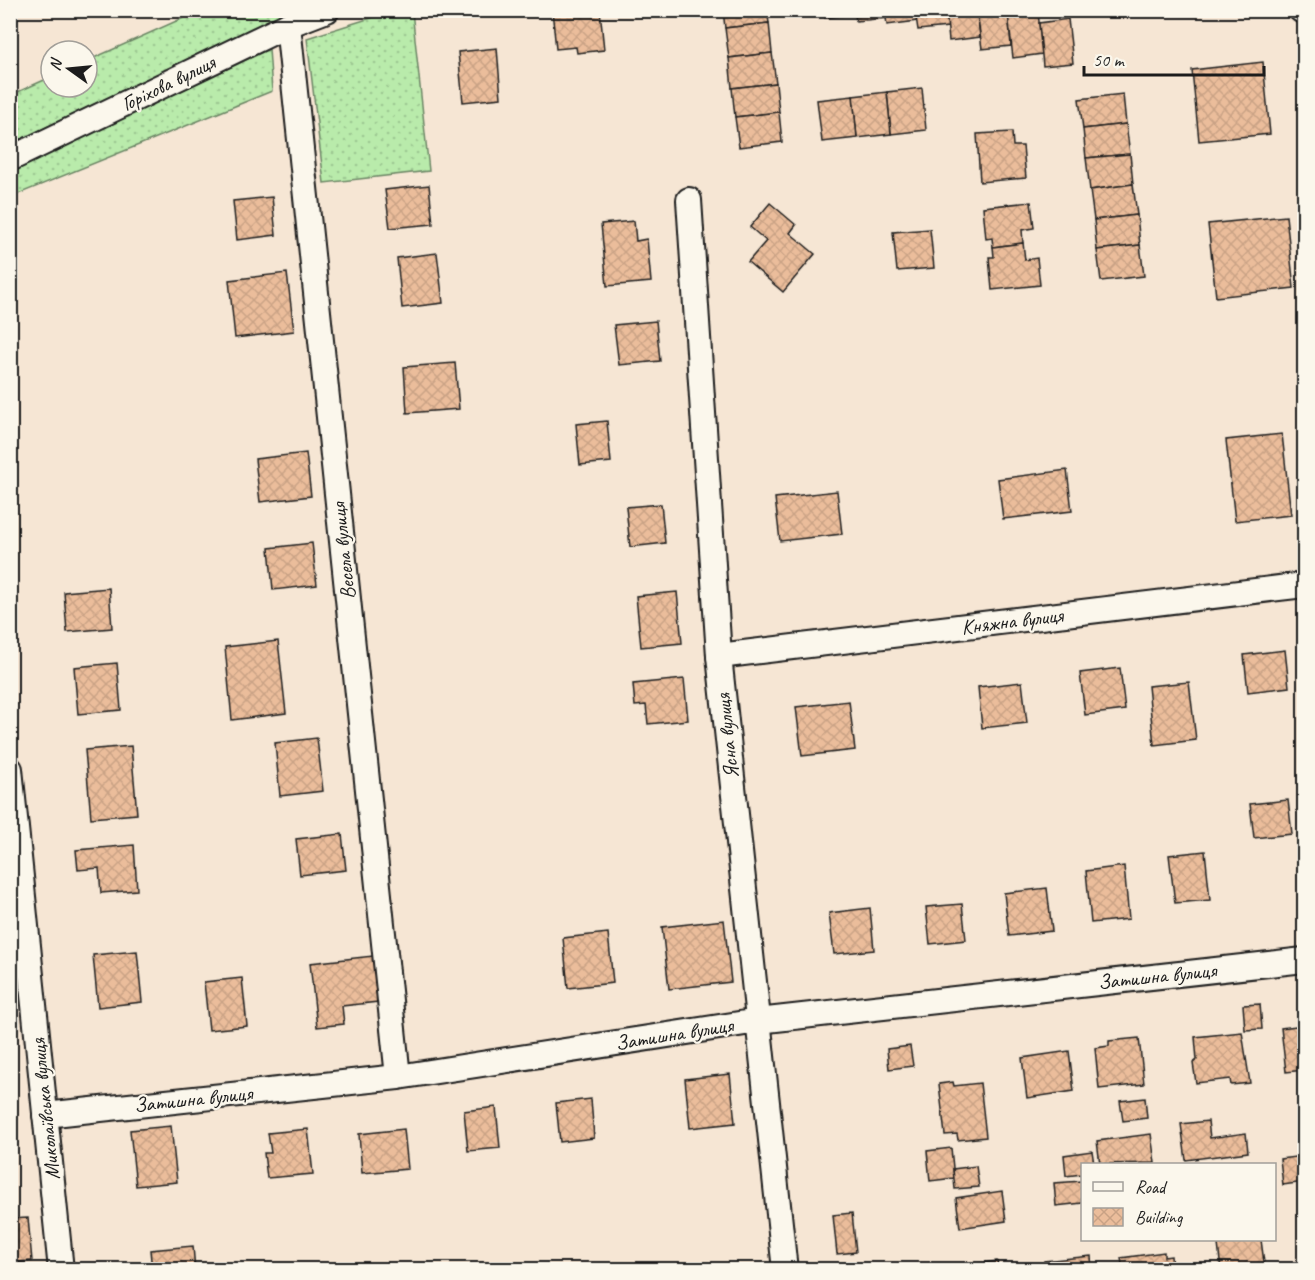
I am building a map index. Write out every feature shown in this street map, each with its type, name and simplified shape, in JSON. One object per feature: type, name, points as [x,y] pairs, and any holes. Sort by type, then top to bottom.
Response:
[{"type":"street","name":"Горіхова вулиця","points":[[10,159],[288,25],[327,10]]},
{"type":"street","name":"Весела вулиця","points":[[288,25],[398,1077]]},
{"type":"street","name":"Ясна вулиця","points":[[688,200],[719,656],[785,1269]]},
{"type":"street","name":"Княжна вулиця","points":[[719,656],[1305,585]]},
{"type":"street","name":"Миколаївська вулиця","points":[[10,769],[61,1269]]},
{"type":"street","name":"Затишна вулиця","points":[[45,1115],[398,1077],[758,1021],[1305,960]]},
{"type":"green space","points":[[201,10],[290,11],[11,144],[11,95],[39,82],[39,99],[99,99],[99,56]]},
{"type":"green space","points":[[393,11],[412,11],[429,171],[324,183],[307,38]]},
{"type":"green space","points":[[269,49],[272,91],[11,197],[11,171]]},
{"type":"building","points":[[552,10],[600,10],[604,50],[577,53],[576,47],[556,49]]},
{"type":"building","points":[[723,10],[767,10],[769,23],[725,28]]},
{"type":"building","points":[[824,10],[854,10],[855,14],[825,18]]},
{"type":"building","points":[[854,10],[885,10],[886,18],[856,21]]},
{"type":"building","points":[[885,10],[915,10],[917,21],[887,25]]},
{"type":"building","points":[[915,10],[946,10],[948,27],[918,30]]},
{"type":"building","points":[[946,10],[977,10],[980,37],[949,41]]},
{"type":"building","points":[[977,10],[1008,10],[1011,46],[982,49]]},
{"type":"building","points":[[1038,11],[1042,54],[1013,58],[1008,14]]},
{"type":"building","points":[[1068,19],[1073,63],[1043,66],[1039,23]]},
{"type":"building","points":[[769,23],[772,53],[729,58],[725,28]]},
{"type":"building","points":[[497,48],[501,98],[463,102],[458,52]]},
{"type":"building","points":[[772,53],[776,83],[732,88],[729,58]]},
{"type":"building","points":[[1263,62],[1270,134],[1199,141],[1192,70]]},
{"type":"building","points":[[776,83],[779,112],[735,117],[732,88]]},
{"type":"building","points":[[922,88],[926,130],[891,134],[887,92]]},
{"type":"building","points":[[887,92],[891,134],[857,138],[853,96]]},
{"type":"building","points":[[1123,94],[1126,124],[1083,129],[1079,99]]},
{"type":"building","points":[[853,96],[857,138],[822,142],[817,100]]},
{"type":"building","points":[[779,112],[782,142],[739,147],[735,117]]},
{"type":"building","points":[[1126,124],[1130,154],[1086,158],[1083,129]]},
{"type":"building","points":[[1012,132],[1013,146],[1023,146],[1026,178],[980,182],[977,134]]},
{"type":"building","points":[[1130,154],[1133,184],[1090,190],[1086,158]]},
{"type":"building","points":[[1133,184],[1137,215],[1094,220],[1090,190]]},
{"type":"building","points":[[429,185],[433,224],[390,228],[385,190]]},
{"type":"building","points":[[272,197],[276,235],[237,240],[233,201]]},
{"type":"building","points":[[1031,202],[1034,228],[1022,230],[1023,243],[993,247],[992,238],[986,239],[983,207]]},
{"type":"building","points":[[770,203],[796,225],[790,233],[815,254],[783,292],[748,262],[766,241],[750,227]]},
{"type":"building","points":[[1137,215],[1140,245],[1097,250],[1094,220]]},
{"type":"building","points":[[1286,216],[1294,288],[1216,297],[1208,224]]},
{"type":"building","points":[[634,221],[636,241],[647,239],[651,282],[607,286],[601,224]]},
{"type":"building","points":[[930,229],[934,268],[897,271],[893,232]]},
{"type":"building","points":[[1023,243],[1025,260],[1037,258],[1040,285],[992,290],[989,257],[994,257],[993,247]]},
{"type":"building","points":[[1140,245],[1144,276],[1101,281],[1097,250]]},
{"type":"building","points":[[437,253],[443,303],[402,308],[397,258]]},
{"type":"building","points":[[287,273],[294,331],[235,338],[229,280]]},
{"type":"building","points":[[656,321],[660,361],[619,365],[614,325]]},
{"type":"building","points":[[455,363],[459,409],[407,413],[404,367]]},
{"type":"building","points":[[607,421],[611,462],[580,465],[576,424]]},
{"type":"building","points":[[1282,434],[1291,515],[1235,521],[1226,440]]},
{"type":"building","points":[[306,453],[311,496],[260,502],[255,459]]},
{"type":"building","points":[[1067,470],[1072,511],[1003,519],[998,479]]},
{"type":"building","points":[[837,491],[842,534],[780,541],[775,498]]},
{"type":"building","points":[[661,504],[665,543],[630,547],[626,507]]},
{"type":"building","points":[[312,543],[317,585],[273,590],[269,548]]},
{"type":"building","points":[[109,588],[112,628],[67,632],[64,592]]},
{"type":"building","points":[[677,592],[682,643],[641,647],[636,596]]},
{"type":"building","points":[[278,641],[286,713],[232,720],[225,647]]},
{"type":"building","points":[[1285,650],[1289,687],[1248,692],[1244,655]]},
{"type":"building","points":[[117,663],[121,710],[78,714],[74,667]]},
{"type":"building","points":[[1120,668],[1125,710],[1085,715],[1080,673]]},
{"type":"building","points":[[684,679],[688,720],[648,724],[646,705],[635,706],[633,684]]},
{"type":"building","points":[[1022,682],[1027,723],[982,728],[978,687]]},
{"type":"building","points":[[1189,682],[1196,740],[1154,745],[1148,686]]},
{"type":"building","points":[[849,701],[855,750],[802,756],[796,707]]},
{"type":"building","points":[[317,738],[323,791],[280,796],[275,743]]},
{"type":"building","points":[[131,746],[137,814],[91,818],[85,750]]},
{"type":"building","points":[[1288,800],[1292,834],[1254,838],[1250,804]]},
{"type":"building","points":[[342,834],[346,870],[300,875],[296,839]]},
{"type":"building","points":[[134,845],[137,890],[101,893],[99,868],[78,870],[76,850]]},
{"type":"building","points":[[1205,851],[1210,900],[1175,903],[1169,855]]},
{"type":"building","points":[[1124,866],[1129,919],[1091,923],[1086,871]]},
{"type":"building","points":[[1047,888],[1052,931],[1009,936],[1004,893]]},
{"type":"building","points":[[962,904],[966,940],[930,944],[926,907]]},
{"type":"building","points":[[870,908],[874,950],[834,954],[829,913]]},
{"type":"building","points":[[724,920],[731,982],[669,989],[662,927]]},
{"type":"building","points":[[608,933],[613,983],[568,988],[563,938]]},
{"type":"building","points":[[137,951],[142,1002],[98,1007],[93,955]]},
{"type":"building","points":[[373,956],[378,1002],[342,1006],[344,1024],[317,1027],[310,963]]},
{"type":"building","points":[[242,978],[247,1026],[209,1030],[204,982]]},
{"type":"building","points":[[1260,1004],[1262,1029],[1245,1030],[1243,1005]]},
{"type":"building","points":[[1304,1025],[1304,1070],[1286,1072],[1281,1028]]},
{"type":"building","points":[[1242,1032],[1250,1083],[1231,1085],[1230,1079],[1196,1083],[1193,1063],[1197,1060],[1195,1037]]},
{"type":"building","points":[[1139,1038],[1144,1084],[1099,1089],[1095,1048],[1109,1046],[1109,1041]]},
{"type":"building","points":[[910,1046],[913,1066],[889,1069],[887,1049]]},
{"type":"building","points":[[1069,1051],[1074,1091],[1027,1098],[1022,1058]]},
{"type":"building","points":[[730,1074],[735,1123],[690,1128],[685,1079]]},
{"type":"building","points":[[953,1082],[954,1086],[980,1083],[986,1137],[958,1140],[957,1134],[945,1135],[939,1084]]},
{"type":"building","points":[[1145,1098],[1147,1118],[1123,1121],[1120,1101]]},
{"type":"building","points":[[591,1099],[594,1138],[560,1142],[556,1103]]},
{"type":"building","points":[[496,1107],[500,1148],[468,1151],[464,1111]]},
{"type":"building","points":[[1208,1121],[1210,1138],[1246,1133],[1248,1152],[1186,1160],[1181,1124]]},
{"type":"building","points":[[171,1126],[177,1182],[136,1186],[130,1130]]},
{"type":"building","points":[[308,1129],[313,1174],[267,1178],[264,1153],[271,1153],[268,1133]]},
{"type":"building","points":[[404,1129],[408,1169],[362,1173],[359,1134]]},
{"type":"building","points":[[1151,1134],[1155,1163],[1100,1163],[1097,1141]]},
{"type":"building","points":[[951,1148],[954,1178],[930,1181],[927,1151]]},
{"type":"building","points":[[1092,1151],[1094,1163],[1081,1163],[1081,1174],[1066,1176],[1064,1155]]},
{"type":"building","points":[[1304,1156],[1304,1182],[1283,1185],[1280,1159]]},
{"type":"building","points":[[976,1166],[979,1187],[955,1189],[953,1169]]},
{"type":"building","points":[[1081,1181],[1081,1203],[1056,1206],[1054,1183]]},
{"type":"building","points":[[1002,1191],[1006,1221],[960,1228],[956,1198]]},
{"type":"building","points":[[852,1213],[856,1252],[837,1254],[833,1215]]},
{"type":"building","points":[[28,1218],[32,1261],[10,1263],[10,1219]]},
{"type":"building","points":[[1261,1241],[1265,1270],[1221,1270],[1218,1244]]},
{"type":"building","points":[[193,1246],[195,1270],[152,1270],[150,1250]]},
{"type":"building","points":[[1164,1252],[1164,1257],[1171,1256],[1172,1270],[1123,1270],[1121,1258]]},
{"type":"building","points":[[1091,1256],[1092,1270],[1045,1270],[1044,1261]]},
{"type":"building","points":[[997,1261],[998,1270],[947,1270],[947,1268]]}]
